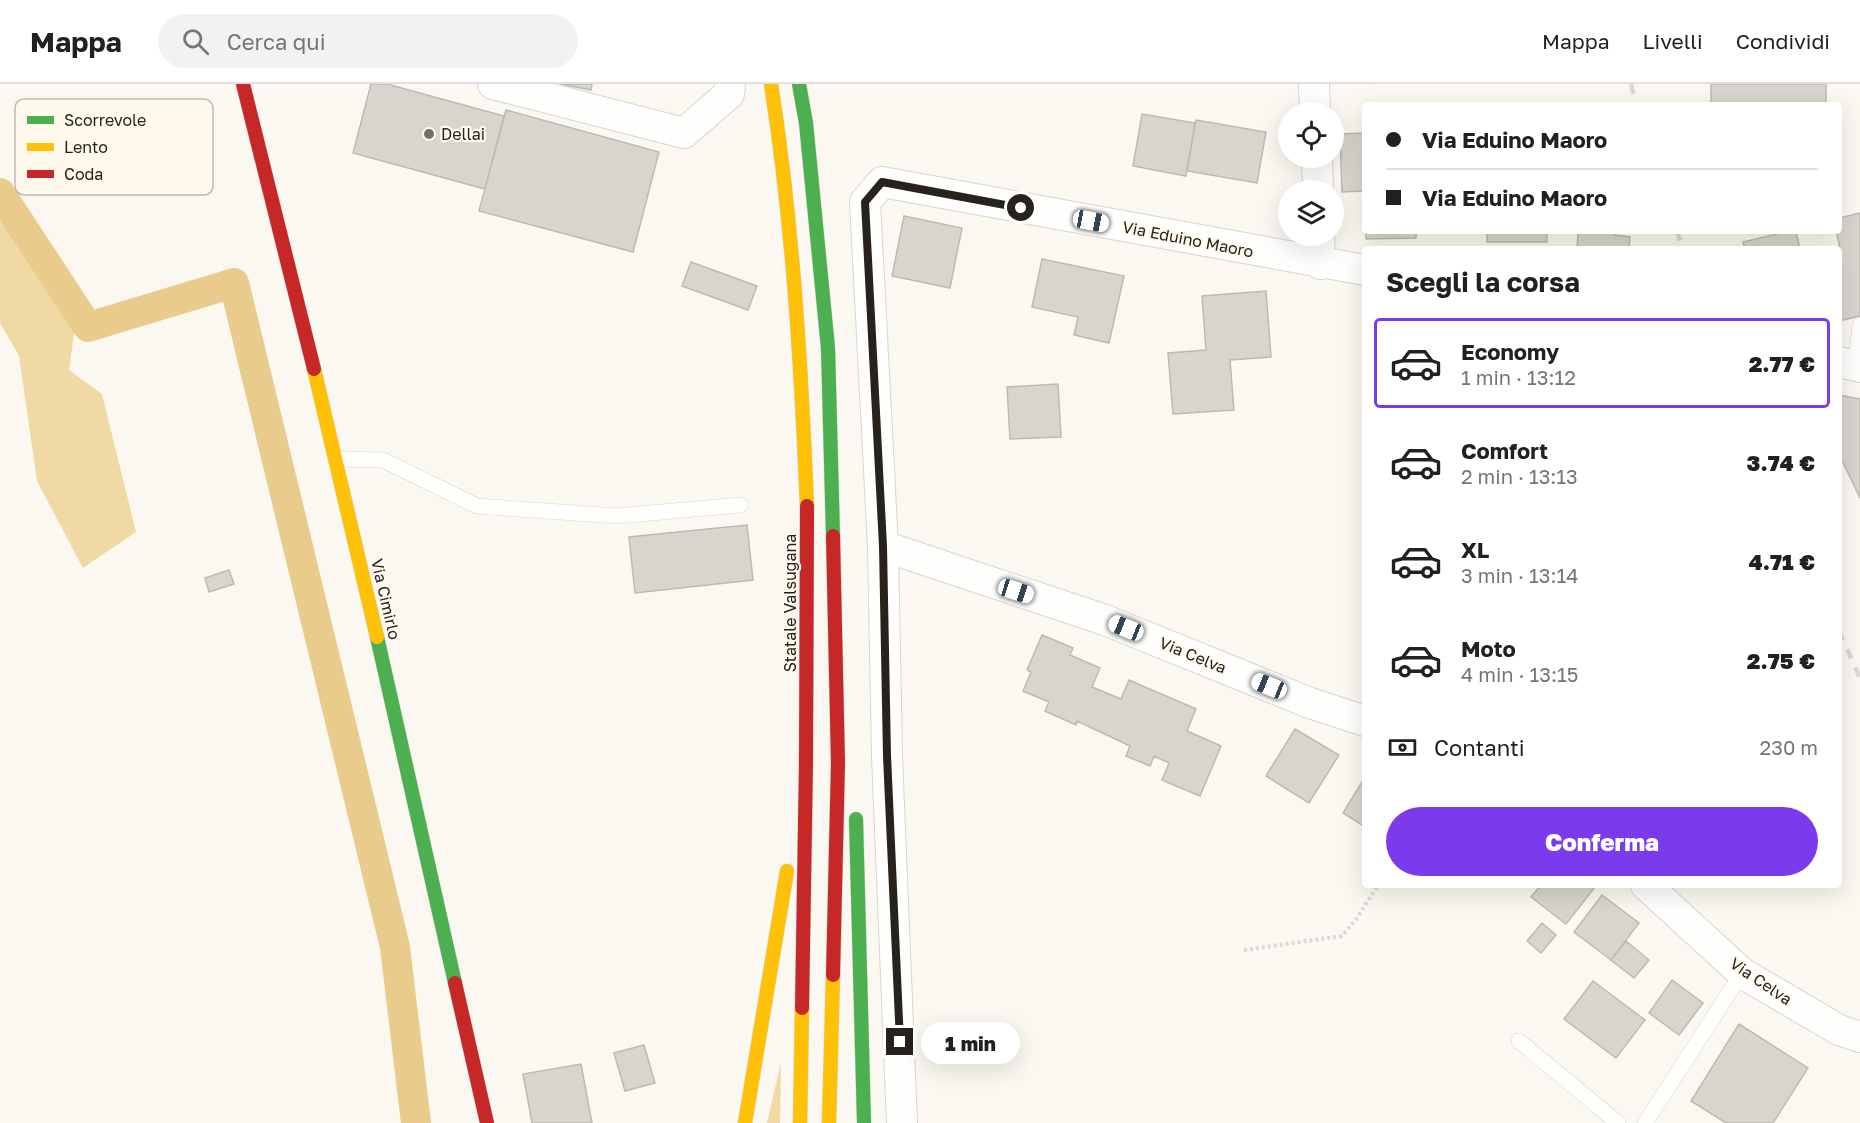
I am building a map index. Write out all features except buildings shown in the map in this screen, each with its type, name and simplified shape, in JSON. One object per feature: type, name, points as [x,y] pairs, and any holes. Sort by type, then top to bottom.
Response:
[{"type":"main road","name":"Via Cimirlo","points":[[243,84],[337,459],[487,1123]]},
{"type":"main road","name":"Statale Valsugana","points":[[771,84],[778,129],[800,350],[807,516],[806,763],[800,1123]]},
{"type":"main road","points":[[799,84],[806,123],[828,348],[838,763],[829,1123]]},
{"type":"main road","points":[[745,1123],[806,763]]},
{"type":"main road","points":[[838,763],[857,824],[864,1123]]},
{"type":"street","points":[[493,84],[684,133],[729,94],[730,84]]},
{"type":"street","points":[[1314,84],[1315,102]]},
{"type":"street","name":"Via Eduino Maoro","points":[[902,1123],[887,756],[883,546],[865,202],[882,182],[1320,250],[1362,269]]},
{"type":"street","name":"Via Celva","points":[[883,546],[1105,620],[1310,703],[1362,720]]},
{"type":"street","name":"Via Celva","points":[[1649,888],[1742,973],[1839,1030],[1860,1037]]},
{"type":"lane","points":[[1852,365],[1860,325]]},
{"type":"lane","points":[[337,459],[383,460],[477,506],[617,516],[741,505]]},
{"type":"lane","points":[[1645,1123],[1742,973]]},
{"type":"lane","points":[[1519,1041],[1617,1123]]},
{"type":"path","points":[[1244,950],[1342,936],[1357,918],[1376,888]]},
{"type":"shaded area","points":[[0,193],[77,312],[69,370],[102,394],[136,532],[83,568],[37,481],[19,356],[0,323]]},
{"type":"shaded area","points":[[781,1062],[780,1123],[767,1123]]},
{"type":"waterway","points":[[0,193],[88,327],[234,283],[395,947],[416,1123]]},
{"type":"railway","points":[[1631,84],[1635,102]]},
{"type":"railway","points":[[1678,234],[1682,246]]},
{"type":"railway","points":[[1842,638],[1860,678]]},
{"type":"traffic: fast","points":[[799,84],[806,123],[828,348],[833,536]]},
{"type":"traffic: fast","points":[[377,637],[455,983]]},
{"type":"traffic: fast","points":[[856,819],[864,1123]]},
{"type":"traffic: slow","points":[[771,84],[785,189],[795,295],[807,506]]},
{"type":"traffic: slow","points":[[314,369],[377,637]]},
{"type":"traffic: slow","points":[[745,1123],[787,871]]},
{"type":"traffic: slow","points":[[829,1123],[833,975]]},
{"type":"traffic: slow","points":[[800,1123],[802,1008]]},
{"type":"traffic: jam","points":[[243,84],[314,369]]},
{"type":"traffic: jam","points":[[802,1008],[807,506]]},
{"type":"traffic: jam","points":[[833,536],[838,763],[833,975]]},
{"type":"traffic: jam","points":[[455,983],[487,1123]]},
{"type":"place","name":"Dellai","points":[[429,134]]},
{"type":"route","points":[[900,1042],[887,756],[883,546],[865,202],[882,182],[1021,208]]}]
